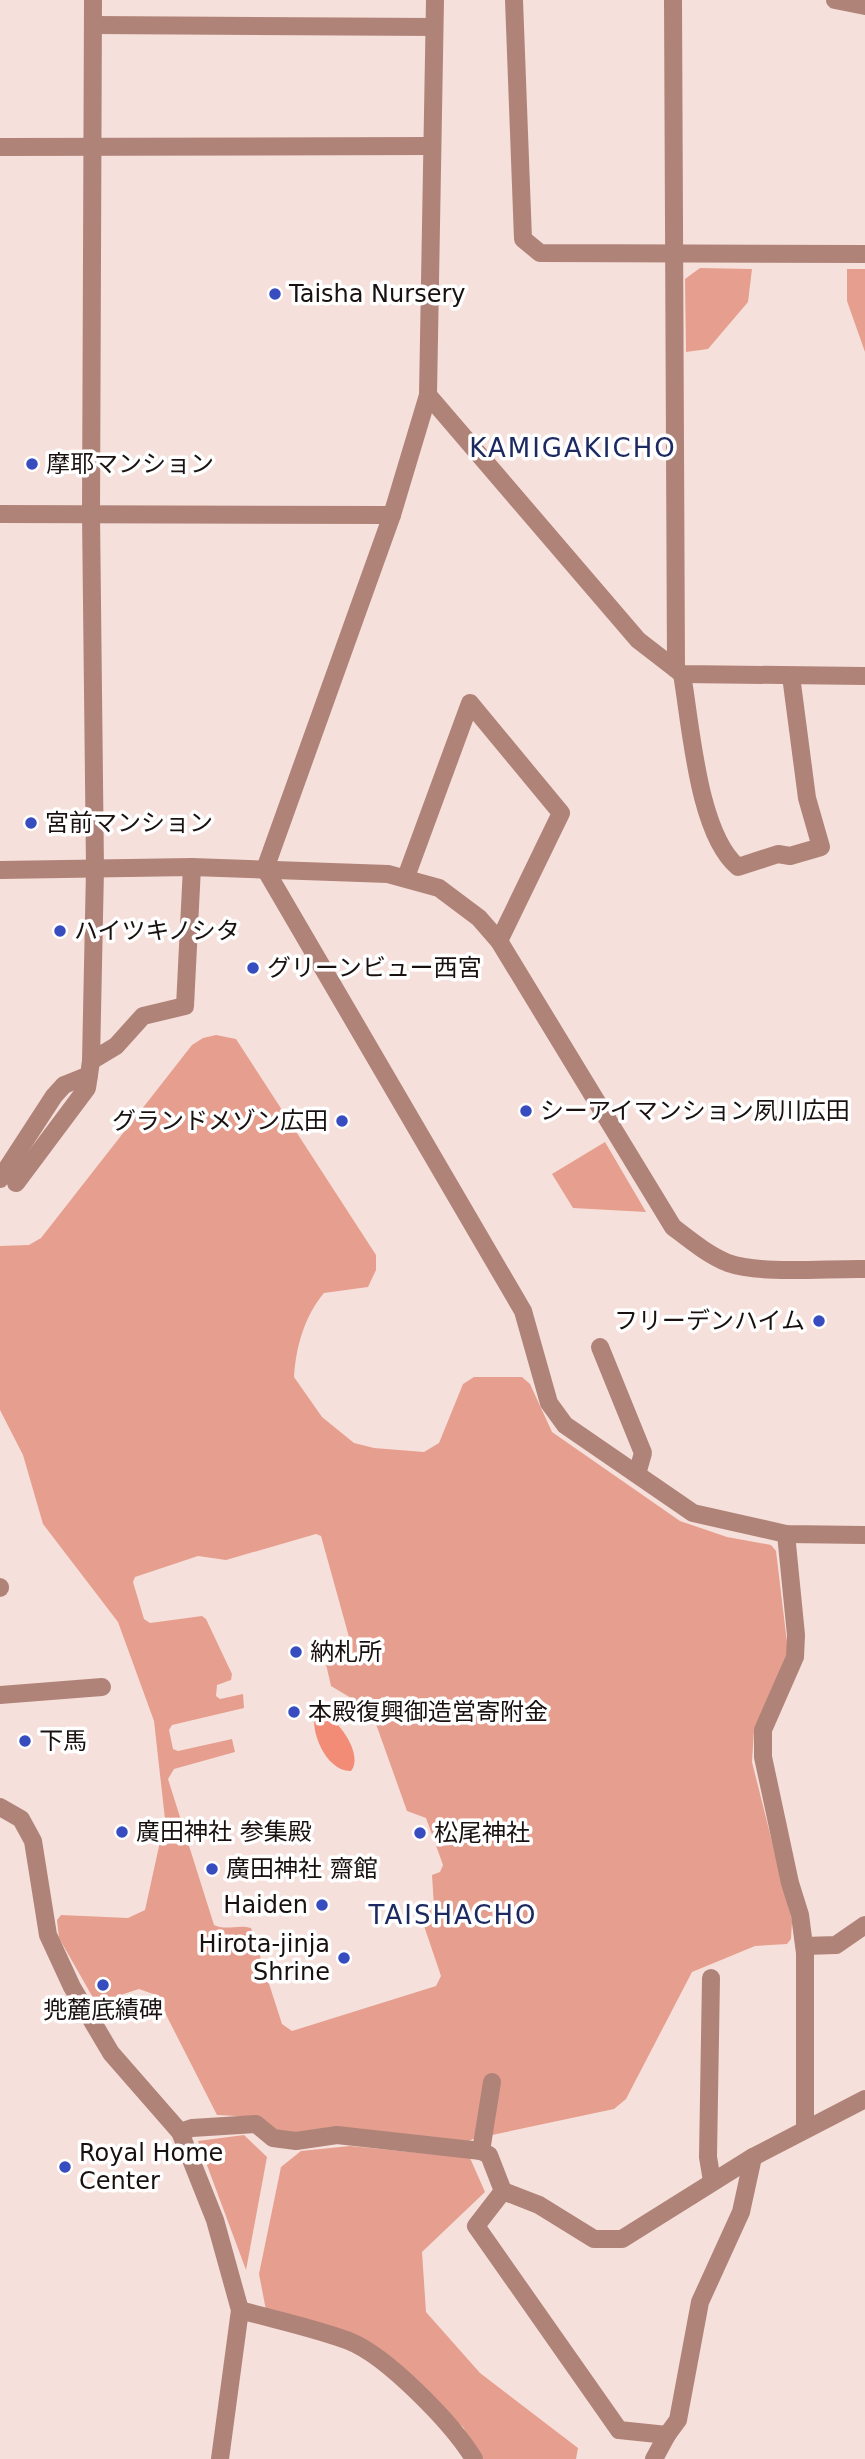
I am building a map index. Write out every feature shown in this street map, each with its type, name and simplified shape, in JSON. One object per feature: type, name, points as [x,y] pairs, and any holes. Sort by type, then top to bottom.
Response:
[{"type":"street","points":[[90,1068],[95,869],[92,514],[93,0]]},
{"type":"street","points":[[265,869],[392,515],[428,395],[435,0]]},
{"type":"street","points":[[514,0],[523,239],[540,253],[676,256],[865,254]]},
{"type":"street","points":[[673,0],[679,672],[708,821],[728,859],[738,867],[778,854],[790,856],[821,847],[807,798],[791,676]]},
{"type":"street","points":[[835,0],[865,6]]},
{"type":"street","points":[[94,25],[434,27]]},
{"type":"street","points":[[0,147],[432,146]]},
{"type":"street","points":[[428,395],[638,640],[679,672],[865,676]]},
{"type":"street","points":[[0,514],[392,515]]},
{"type":"street","points":[[406,877],[470,703],[561,813],[499,941]]},
{"type":"street","points":[[8,1181],[64,1085],[116,1046],[143,1016],[185,1006],[192,867]]},
{"type":"street","points":[[0,870],[192,867],[265,869],[406,877],[439,888],[479,918],[499,941],[673,1227],[728,1262],[751,1268],[865,1269]]},
{"type":"street","points":[[265,869],[523,1311],[550,1403],[565,1425],[693,1513],[786,1534],[865,1535]]},
{"type":"street","points":[[600,1347],[643,1453],[637,1474]]},
{"type":"street","points":[[786,1534],[796,1635],[795,1657],[763,1730],[762,1757],[790,1883],[800,1915],[804,1946],[805,2129]]},
{"type":"street","points":[[0,1695],[102,1687]]},
{"type":"street","points":[[0,1807],[21,1819],[33,1841],[48,1935],[72,1987],[110,2053],[180,2132],[215,2220],[240,2310],[220,2459]]},
{"type":"street","points":[[804,1946],[836,1945],[865,1925]]},
{"type":"street","points":[[711,1978],[708,2157],[712,2181]]},
{"type":"street","points":[[481,2151],[492,2082]]},
{"type":"street","points":[[180,2132],[192,2128],[256,2124],[273,2138],[296,2141],[337,2135],[481,2151],[489,2155],[503,2191],[539,2205],[594,2239],[622,2239],[753,2157],[865,2099]]},
{"type":"street","points":[[654,2459],[678,2420],[700,2302],[741,2212],[753,2157]]},
{"type":"street","points":[[503,2191],[476,2226],[620,2430],[667,2435]]},
{"type":"street","points":[[240,2310],[351,2342],[371,2354],[439,2412],[458,2433],[474,2459]]},
{"type":"shaded area","points":[[700,268],[752,269],[748,302],[708,349],[686,352],[685,279]]},
{"type":"shaded area","points":[[847,269],[865,269],[865,352],[847,301]]},
{"type":"shaded area","points":[[216,1035],[236,1039],[376,1255],[376,1270],[368,1287],[324,1293],[311,1312],[302,1333],[294,1377],[322,1417],[354,1443],[374,1448],[424,1452],[439,1443],[463,1384],[474,1377],[522,1377],[530,1384],[552,1432],[680,1521],[727,1537],[771,1545],[776,1551],[788,1651],[754,1731],[752,1762],[792,1921],[791,1939],[787,1944],[755,1946],[692,1972],[626,2099],[614,2109],[473,2139],[464,2144],[274,2132],[258,2117],[217,2115],[156,1995],[139,1989],[96,2003],[59,1938],[57,1920],[61,1915],[128,1918],[145,1910],[165,1819],[154,1721],[118,1622],[43,1524],[23,1455],[0,1410],[0,1246],[29,1245],[41,1238],[192,1045],[203,1038]],"holes":[[[316,1534],[321,1536],[349,1637],[346,1643],[323,1651],[331,1686],[371,1710],[407,1811],[426,1818],[443,1865],[440,1872],[432,1875],[434,1907],[425,1911],[422,1920],[441,1976],[436,1986],[292,2031],[282,2024],[251,1928],[214,1925],[168,1779],[174,1769],[235,1752],[232,1739],[178,1751],[173,1749],[169,1730],[172,1725],[244,1708],[243,1694],[220,1699],[216,1696],[217,1685],[231,1680],[232,1674],[206,1619],[202,1616],[150,1623],[144,1619],[133,1582],[135,1577],[198,1556],[226,1560]]]},
{"type":"shaded area","points":[[605,1142],[646,1212],[573,1208],[552,1174]]},
{"type":"shaded area","points":[[316,1710],[331,1718],[346,1735],[354,1755],[351,1771],[334,1765],[321,1748],[315,1728]]},
{"type":"shaded area","points":[[244,2135],[267,2157],[246,2270],[198,2141]]},
{"type":"shaded area","points":[[350,2146],[470,2158],[485,2192],[422,2252],[426,2312],[480,2373],[578,2448],[576,2459],[482,2459],[463,2427],[355,2337],[266,2310],[259,2274],[281,2167],[301,2151]]},
{"type":"place","name":"Taisha Nursery","points":[[275,294]]},
{"type":"place","name":"摩耶マンション","points":[[32,464]]},
{"type":"place","name":"宮前マンション","points":[[31,823]]},
{"type":"place","name":"ハイツキノシタ","points":[[60,931]]},
{"type":"place","name":"グリーンビュー西宮","points":[[253,968]]},
{"type":"place","name":"シーアイマンション夙川広田","points":[[526,1111]]},
{"type":"place","name":"グランドメゾン広田","points":[[342,1121]]},
{"type":"place","name":"フリーデンハイム","points":[[819,1321]]},
{"type":"place","name":"納札所","points":[[296,1652]]},
{"type":"place","name":"本殿復興御造営寄附金","points":[[294,1712]]},
{"type":"place","name":"下馬","points":[[25,1741]]},
{"type":"place","name":"廣田神社 参集殿","points":[[122,1832]]},
{"type":"place","name":"松尾神社","points":[[420,1833]]},
{"type":"place","name":"廣田神社 齋館","points":[[212,1869]]},
{"type":"place","name":"Haiden","points":[[322,1905]]},
{"type":"place","name":"Hirota-jinja Shrine","points":[[344,1958]]},
{"type":"place","name":"兠麓底績碑","points":[[103,1985]]},
{"type":"place","name":"Royal Home Center","points":[[65,2167]]},
{"type":"district","name":"KAMIGAKICHO","points":[[573,448]]},
{"type":"district","name":"TAISHACHO","points":[[453,1915]]}]
